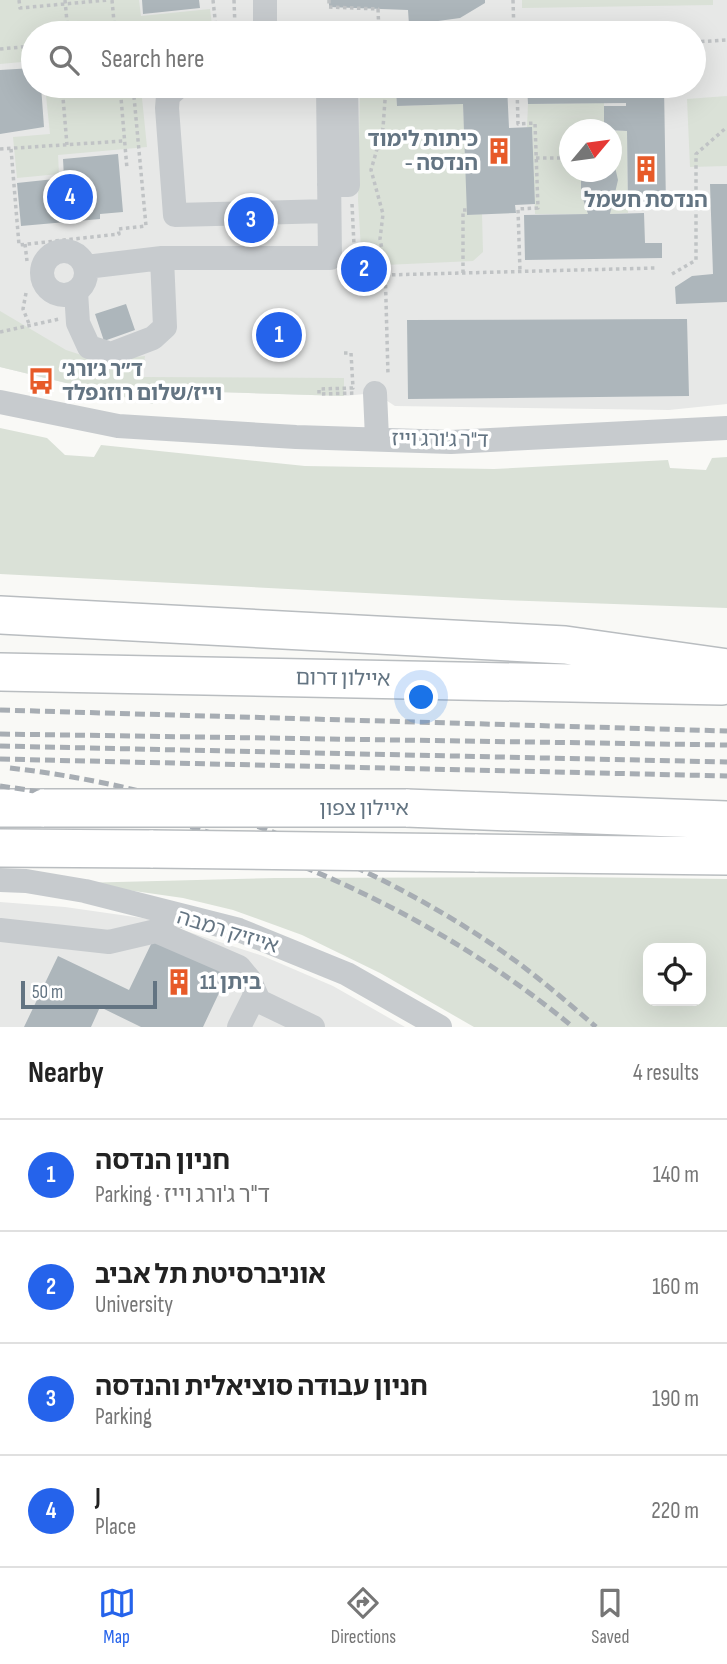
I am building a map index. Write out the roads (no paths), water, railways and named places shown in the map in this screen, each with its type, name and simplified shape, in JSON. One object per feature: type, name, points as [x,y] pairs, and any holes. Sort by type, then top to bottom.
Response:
[{"type":"highway","points":[[0,615],[565,645],[727,668]]},
{"type":"highway","name":"איילון דרום","points":[[0,671],[727,686]]},
{"type":"highway","name":"איילון צפון","points":[[0,808],[406,808],[727,820]]},
{"type":"highway","points":[[0,848],[727,856]]},
{"type":"street","points":[[261,21],[265,0]]},
{"type":"street","points":[[168,98],[175,215],[328,211]]},
{"type":"street","points":[[329,98],[338,185]]},
{"type":"street","points":[[86,267],[162,258],[330,258],[328,211],[338,185],[345,98]]},
{"type":"street","points":[[64,292],[85,281],[86,267],[72,252],[52,254],[42,273],[64,292],[89,347]]},
{"type":"street","points":[[64,292],[61,319],[72,335],[89,347],[111,354],[161,333],[165,327],[162,258]]},
{"type":"street","points":[[376,438],[382,389]]},
{"type":"street","name":"ד\"ר ג'ורג וייז","points":[[0,390],[111,412],[154,426]]},
{"type":"street","name":"ד\"ר ג'ורג וייז","points":[[0,402],[118,426],[451,442],[727,428]]},
{"type":"street","name":"אייזיק רמבה","points":[[0,880],[85,891],[239,930],[347,974],[440,1027]]},
{"type":"street","points":[[0,930],[109,943],[156,930],[239,967],[268,1007],[313,1027]]},
{"type":"street","points":[[239,1027],[268,941]]},
{"type":"railway","points":[[0,710],[727,731]]},
{"type":"railway","points":[[0,734],[727,745]]},
{"type":"railway","points":[[0,746],[727,762]]},
{"type":"railway","points":[[0,759],[727,776]]},
{"type":"railway","points":[[10,768],[137,790],[264,829],[325,853],[384,881],[496,947],[596,1027]]},
{"type":"railway","points":[[0,786],[77,799],[154,817],[230,839],[303,867],[375,899],[444,937],[510,979],[573,1027]]},
{"type":"place","name":"כיתות לימוד - הנדסה","points":[[499,151]]},
{"type":"place","name":"הנדסת חשמל","points":[[646,169]]},
{"type":"place","name":"J","points":[[70,197]]},
{"type":"place","name":"חניון עבודה סוציאלית והנדסה","points":[[251,220]]},
{"type":"place","name":"אוניברסיטת תל אביב","points":[[364,269]]},
{"type":"place","name":"חניון הנדסה","points":[[279,335]]},
{"type":"place","name":"ד״ר ג׳ורג׳ וייז/שלום רוזנפלד","points":[[41,381]]},
{"type":"place","name":"ביתן 11","points":[[179,982]]}]
